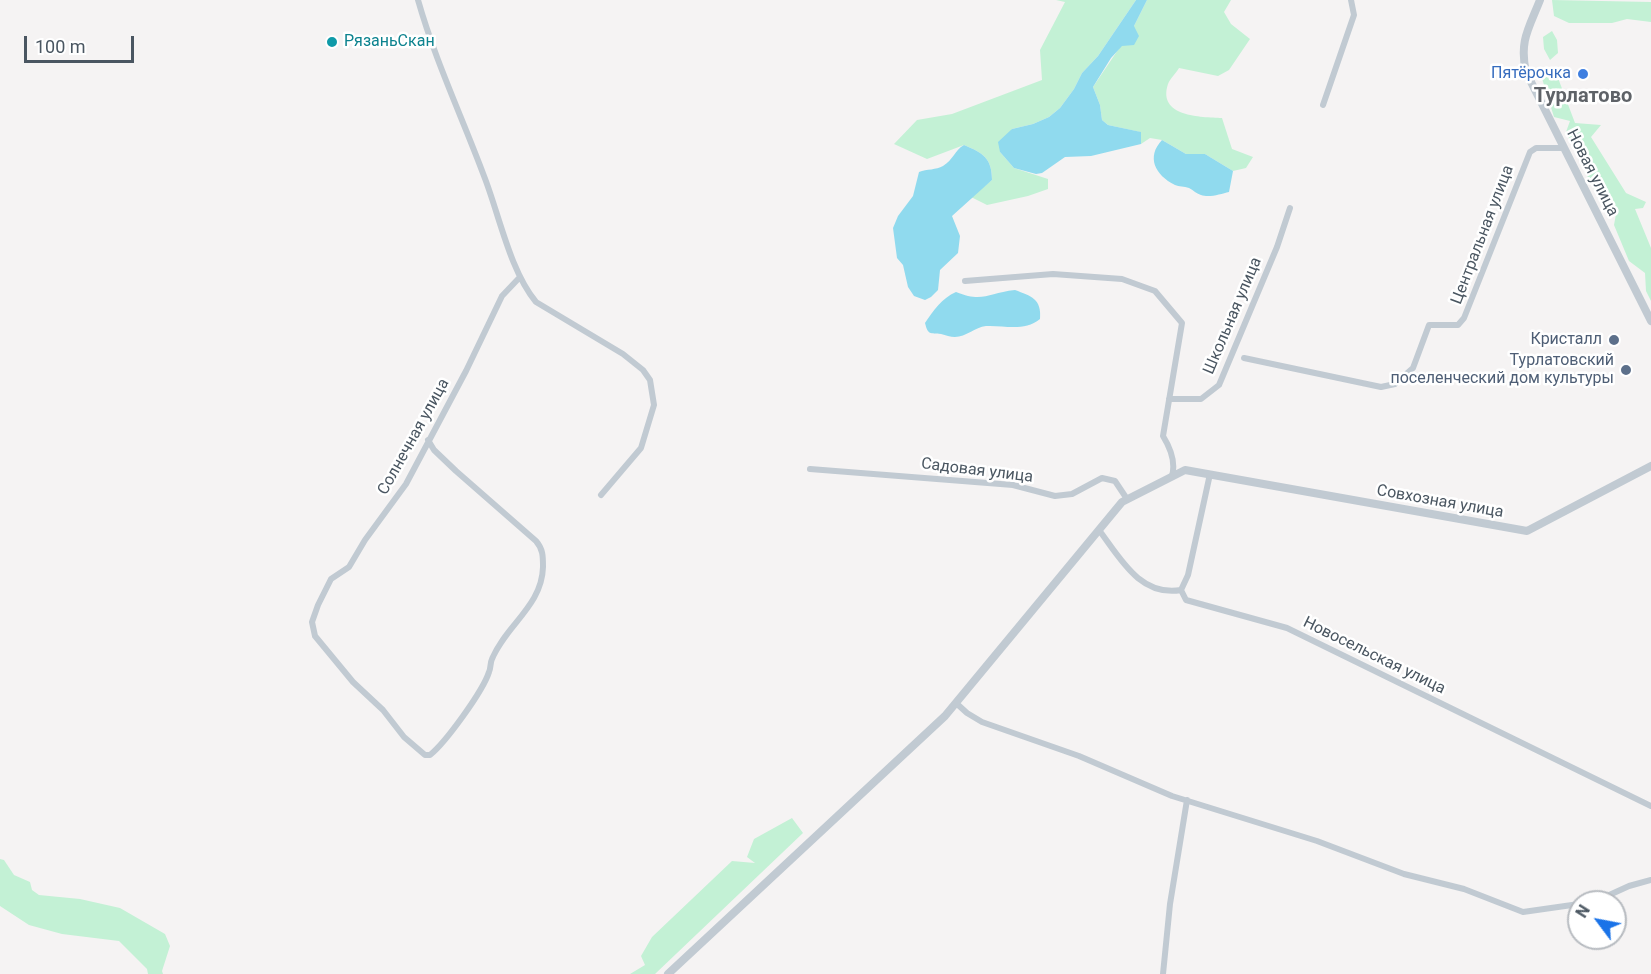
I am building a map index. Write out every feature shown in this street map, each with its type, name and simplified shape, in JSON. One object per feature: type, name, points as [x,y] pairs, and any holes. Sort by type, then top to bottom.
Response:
[{"type":"street","points":[[418,0],[438,61],[484,176],[520,277],[536,302],[622,354],[643,370],[650,380],[654,405],[641,447],[601,495]]},
{"type":"street","points":[[1323,105],[1354,15],[1351,0]]},
{"type":"street","name":"Новая улица","points":[[1540,0],[1525,38],[1522,54],[1526,72],[1651,321]]},
{"type":"street","name":"Центральная улица","points":[[1244,358],[1381,387],[1395,384],[1413,368],[1429,325],[1458,325],[1464,318],[1530,152],[1536,148],[1564,148]]},
{"type":"street","name":"Школьная улица","points":[[1169,399],[1201,399],[1218,385],[1277,247],[1290,208]]},
{"type":"street","points":[[668,974],[956,704],[1122,502],[1172,476],[1174,471],[1172,450],[1163,436],[1182,323],[1155,291],[1122,279],[1053,274],[965,281]]},
{"type":"street","name":"Солнечная улица","points":[[428,441],[434,450],[541,548],[543,576],[531,605],[491,660],[490,671],[479,691],[440,745],[430,755],[425,755],[404,737],[383,710],[353,682],[315,636],[312,622],[331,579],[349,567],[365,540],[406,484],[428,441],[466,371],[502,296],[520,277]]},
{"type":"street","name":"Совхозная улица","points":[[1172,476],[1185,470],[1527,531],[1651,466]]},
{"type":"street","name":"Садовая улица","points":[[810,469],[1013,485],[1055,496],[1072,494],[1102,478],[1115,481],[1127,499]]},
{"type":"street","points":[[1181,590],[1188,575],[1210,474]]},
{"type":"street","name":"Новосельская улица","points":[[1099,530],[1135,577],[1155,589],[1167,592],[1181,590],[1186,600],[1287,628],[1651,806]]},
{"type":"street","points":[[956,704],[982,722],[1079,756],[1187,800],[1317,841],[1404,874],[1464,889],[1523,912],[1567,906]]},
{"type":"street","points":[[1163,974],[1170,904],[1187,800]]},
{"type":"street","points":[[1620,890],[1651,880]]},
{"type":"green space","points":[[1056,0],[1136,0],[1098,56],[1082,73],[1060,108],[1049,117],[1033,124],[1012,129],[1000,152],[1014,168],[1048,179],[1048,189],[987,205],[971,197],[992,180],[988,161],[981,154],[964,145],[927,159],[894,144],[917,120],[952,114],[1042,80],[1040,50],[1065,2]]},
{"type":"green space","points":[[1147,0],[1231,0],[1224,12],[1231,24],[1250,39],[1229,70],[1218,76],[1179,68],[1168,84],[1166,95],[1169,103],[1183,113],[1222,118],[1232,149],[1253,157],[1246,168],[1233,171],[1205,154],[1186,154],[1162,140],[1150,138],[1141,144],[1140,132],[1108,125],[1102,120],[1100,105],[1093,87],[1134,26]]},
{"type":"green space","points":[[1552,0],[1651,2],[1651,22],[1627,19],[1612,23],[1569,23],[1554,16]]},
{"type":"green space","points":[[1552,31],[1557,40],[1558,53],[1550,60],[1544,49],[1543,37]]},
{"type":"green space","points":[[1555,70],[1575,123],[1601,125],[1591,137],[1626,193],[1646,202],[1643,208],[1635,209],[1651,248],[1651,301],[1646,291],[1645,273],[1629,261],[1614,225],[1616,214],[1602,206],[1566,132],[1570,121],[1554,117],[1540,72]]},
{"type":"green space","points":[[792,818],[803,833],[655,974],[630,974],[645,965],[641,956],[652,937],[732,861],[755,863],[747,857],[754,839]]},
{"type":"green space","points":[[0,859],[4,860],[14,875],[30,882],[32,890],[39,895],[80,899],[120,908],[165,934],[170,946],[163,974],[148,974],[147,969],[119,941],[62,934],[29,925],[0,906]]},
{"type":"water","points":[[1136,0],[1147,0],[1134,26],[1139,36],[1134,45],[1122,46],[1111,58],[1093,87],[1100,105],[1102,120],[1108,125],[1141,132],[1141,144],[1091,156],[1065,157],[1042,173],[1036,174],[1014,168],[1000,152],[998,142],[1012,129],[1049,117],[1060,108],[1082,73],[1098,56]]},
{"type":"water","points":[[1162,140],[1186,154],[1205,154],[1233,171],[1229,192],[1204,196],[1168,181],[1158,171],[1154,159],[1154,153]]},
{"type":"water","points":[[964,145],[985,157],[990,166],[992,180],[952,216],[960,236],[958,253],[940,270],[938,290],[925,300],[914,296],[908,287],[903,265],[897,258],[893,228],[898,216],[913,196],[919,172],[943,166]]},
{"type":"water","points":[[1015,290],[1034,299],[1039,307],[1040,319],[1021,327],[986,326],[955,337],[927,330],[925,323],[942,301],[956,292],[979,297]]},
{"type":"place","name":"РязаньСкан","points":[[332,42]]},
{"type":"place","name":"Пятёрочка","points":[[1583,74]]},
{"type":"place","name":"Кристалл","points":[[1614,340]]},
{"type":"place","name":"Турлатовский поселенческий дом культуры","points":[[1626,370]]},
{"type":"district","name":"Турлатово","points":[[1583,97]]}]
